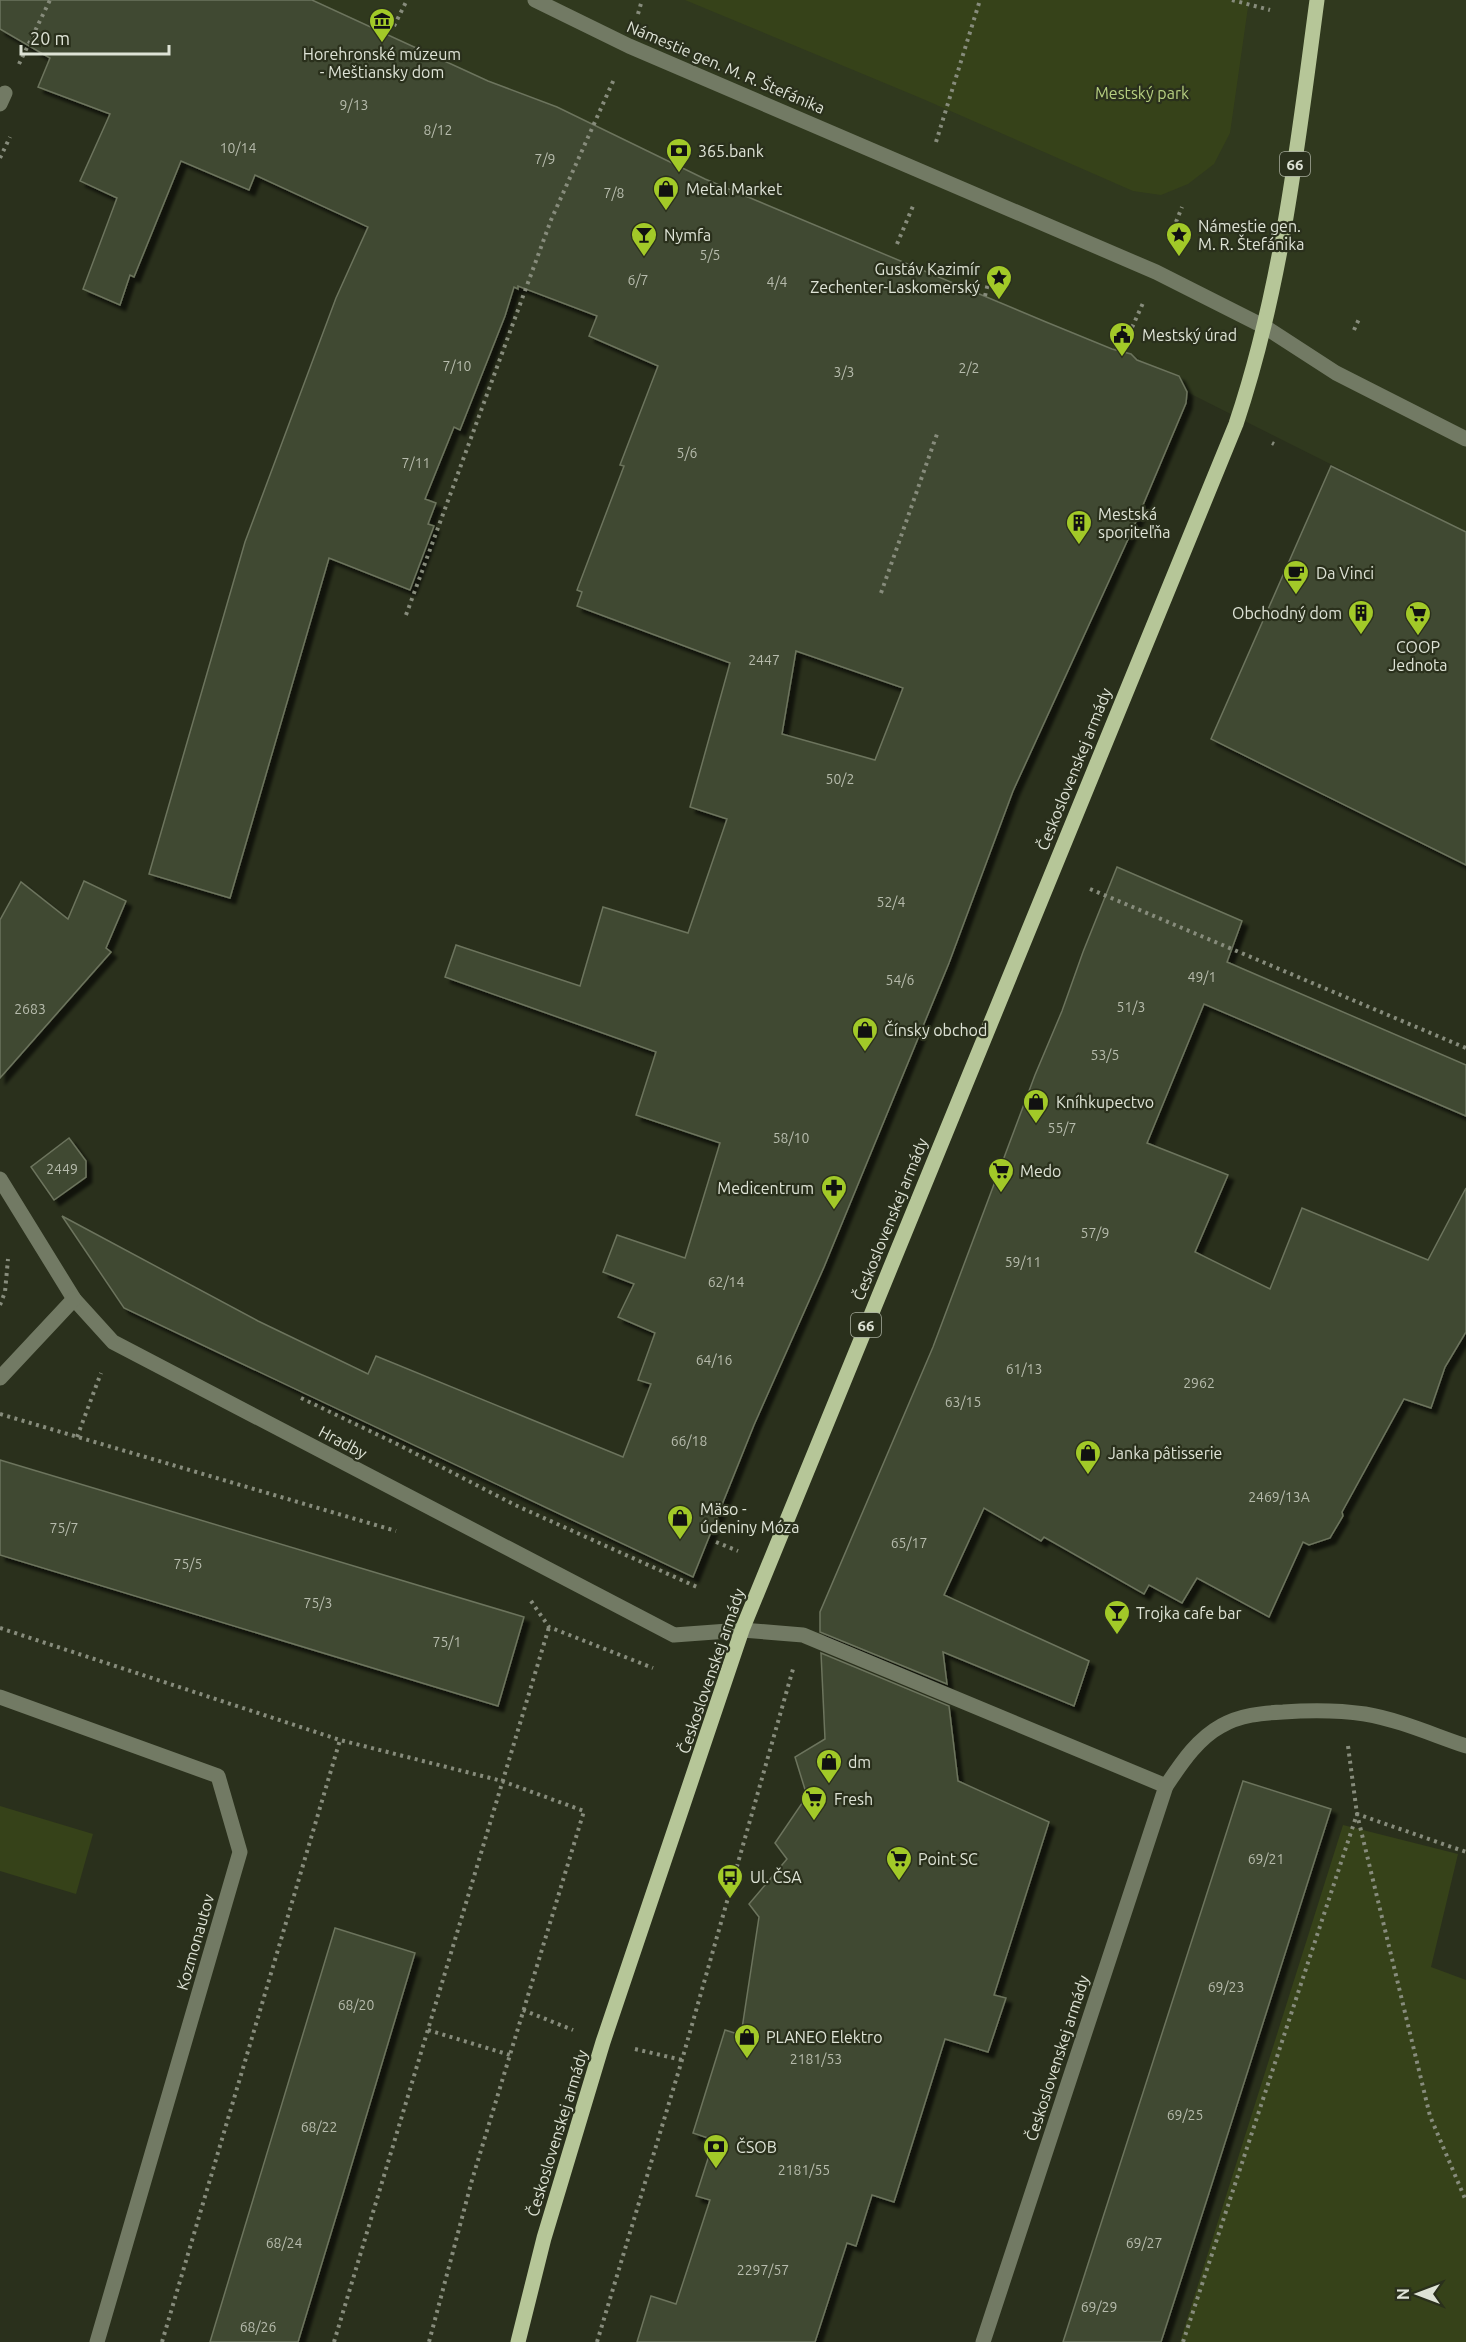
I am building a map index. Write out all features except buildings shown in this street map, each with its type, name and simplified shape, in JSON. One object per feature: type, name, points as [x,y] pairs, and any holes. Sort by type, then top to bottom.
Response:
[{"type":"main road","name":"66","points":[[1265,327],[1297,152],[1317,0]]},
{"type":"main road","name":"Československej armády","points":[[518,2342],[544,2238],[603,2042],[742,1630],[1236,424],[1265,327]]},
{"type":"street","name":"Námestie gen. M. R. Štefánika","points":[[535,0],[629,46],[1156,272],[1265,327],[1336,373],[1466,439]]},
{"type":"street","name":"Hradby","points":[[0,1179],[74,1299],[113,1342],[674,1635],[742,1630],[803,1635],[1166,1786]]},
{"type":"street","points":[[0,1378],[74,1299]]},
{"type":"street","name":"Kozmonautov","points":[[0,1697],[218,1776],[240,1852],[97,2342]]},
{"type":"street","name":"Československej armády","points":[[983,2342],[1166,1786],[1182,1762],[1202,1739],[1221,1725],[1262,1713],[1318,1710],[1385,1718],[1466,1746]]},
{"type":"path","points":[[3,99],[50,0]]},
{"type":"path","points":[[394,26],[407,0]]},
{"type":"path","points":[[897,244],[927,173],[980,0]]},
{"type":"path","points":[[1232,0],[1270,10]]},
{"type":"path","points":[[406,615],[551,220],[598,114]]},
{"type":"path","points":[[1176,222],[1182,207]]},
{"type":"path","points":[[985,296],[988,283]]},
{"type":"path","points":[[1126,340],[1145,297]]},
{"type":"path","points":[[1354,330],[1359,319]]},
{"type":"path","points":[[881,593],[937,434]]},
{"type":"path","points":[[1090,889],[1466,1048]]},
{"type":"path","points":[[0,1305],[5,1292],[8,1249]]},
{"type":"path","points":[[291,1394],[397,1444],[515,1505],[698,1587]]},
{"type":"path","points":[[0,1414],[399,1532]]},
{"type":"path","points":[[525,1593],[549,1627],[653,1668]]},
{"type":"path","points":[[334,2342],[549,1627]]},
{"type":"path","points":[[0,1628],[340,1740],[502,1781],[584,1810],[472,2180],[429,2342]]},
{"type":"path","points":[[597,2342],[682,2060],[803,1635]]},
{"type":"path","points":[[1347,1712],[1347,1739],[1357,1814],[1430,2116],[1466,2201]]},
{"type":"path","points":[[162,2342],[340,1740]]},
{"type":"path","points":[[1357,1814],[1466,1852]]},
{"type":"path","points":[[1182,2342],[1357,1814]]},
{"type":"path","points":[[428,2030],[510,2055]]},
{"type":"shaded area","name":"Námestie gen. M. R. Štefánika","points":[[312,0],[1466,0],[1466,532],[1187,392],[1179,376],[1137,360],[1131,354],[1112,349],[1046,322],[705,179],[550,104],[488,81]]},
{"type":"green space","name":"Mestský park","points":[[685,0],[1249,0],[1230,133],[1214,164],[1188,184],[1161,195],[1133,191],[923,99]]},
{"type":"green space","points":[[0,1806],[93,1834],[76,1894],[0,1871]]},
{"type":"green space","points":[[1343,1825],[1458,1854],[1431,1967],[1466,1980],[1466,2342],[1180,2342]]},
{"type":"place","name":"Horehronské múzeum - Meštiansky dom","points":[[382,44]]},
{"type":"place","name":"365.bank","points":[[679,174]]},
{"type":"place","name":"Metal Market","points":[[666,212]]},
{"type":"place","name":"Nymfa","points":[[644,258]]},
{"type":"place","name":"Námestie gen. M. R. Štefánika","points":[[1179,258]]},
{"type":"place","name":"Gustáv Kazimír Zechenter-Laskomerský","points":[[999,301]]},
{"type":"place","name":"Mestský úrad","points":[[1122,358]]},
{"type":"place","name":"Mestská sporiteľňa","points":[[1079,546]]},
{"type":"place","name":"Da Vinci","points":[[1296,596]]},
{"type":"place","name":"Obchodný dom","points":[[1361,636]]},
{"type":"place","name":"COOP Jednota","points":[[1418,637]]},
{"type":"place","name":"Čínsky obchod","points":[[865,1053]]},
{"type":"place","name":"Kníhkupectvo","points":[[1036,1125]]},
{"type":"place","name":"Medo","points":[[1001,1194]]},
{"type":"place","name":"Medicentrum","points":[[834,1211]]},
{"type":"place","name":"Janka pâtisserie","points":[[1088,1476]]},
{"type":"place","name":"Mäso - údeniny Móza","points":[[680,1541]]},
{"type":"place","name":"Trojka cafe bar","points":[[1117,1636]]},
{"type":"place","name":"dm","points":[[829,1785]]},
{"type":"place","name":"Fresh","points":[[814,1822]]},
{"type":"place","name":"Point SC","points":[[899,1882]]},
{"type":"place","name":"Ul. ČSA","points":[[730,1900]]},
{"type":"place","name":"PLANEO Elektro","points":[[747,2060]]},
{"type":"place","name":"ČSOB","points":[[716,2170]]}]
